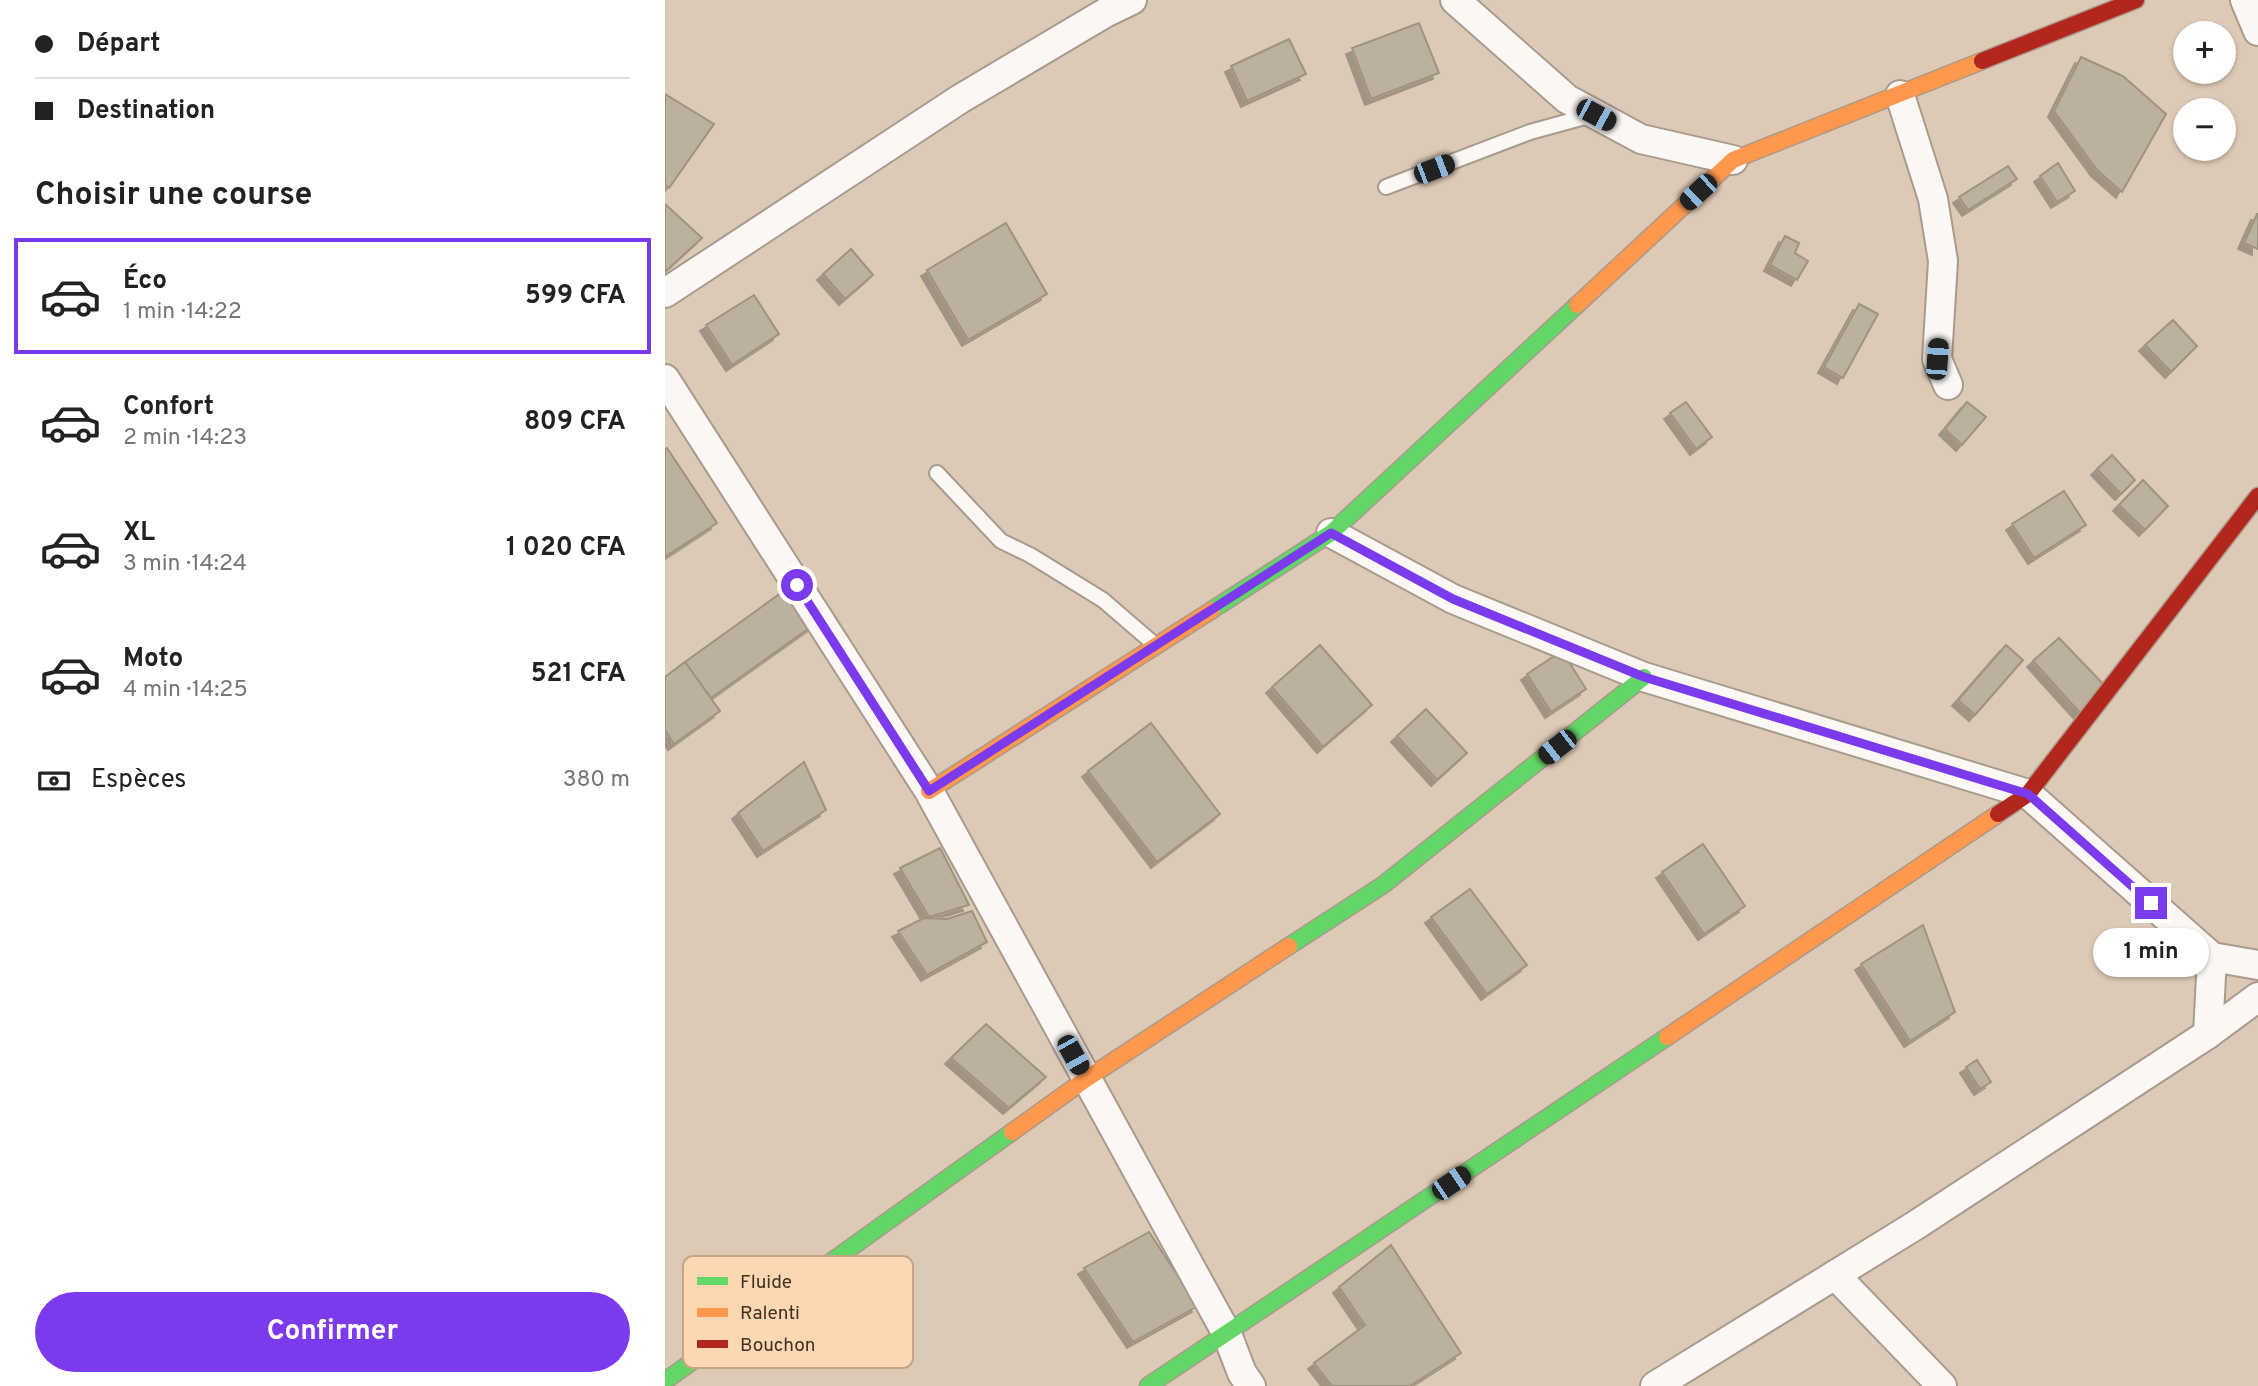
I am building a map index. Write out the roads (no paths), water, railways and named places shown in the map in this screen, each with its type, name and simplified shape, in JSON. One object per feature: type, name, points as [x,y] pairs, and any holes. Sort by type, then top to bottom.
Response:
[{"type":"street","points":[[665,293],[960,99],[1105,13],[1132,0]]},
{"type":"street","points":[[1455,0],[1567,99],[1641,139],[1733,160]]},
{"type":"street","points":[[929,791],[1331,533],[1733,160],[2136,0]]},
{"type":"street","points":[[2245,0],[2258,31]]},
{"type":"street","points":[[1901,94],[1934,199],[1943,261],[1937,359],[1948,385]]},
{"type":"street","points":[[665,379],[929,791],[1227,1334],[1251,1386]]},
{"type":"street","points":[[1148,1386],[2028,794],[2258,496]]},
{"type":"street","points":[[1331,533],[1453,599],[1644,677],[2028,794],[2212,957],[2258,965]]},
{"type":"street","points":[[841,1256],[1086,1079],[1383,885],[1644,677]]},
{"type":"street","points":[[2208,1034],[2212,957]]},
{"type":"street","points":[[1655,1386],[1916,1226],[2208,1034],[2258,997]]},
{"type":"street","points":[[1835,1275],[1942,1386]]},
{"type":"street","points":[[667,1382],[686,1368]]},
{"type":"lane","points":[[1386,187],[1530,132],[1596,115]]},
{"type":"lane","points":[[937,473],[1001,541],[1030,555],[1103,600],[1155,645]]}]
